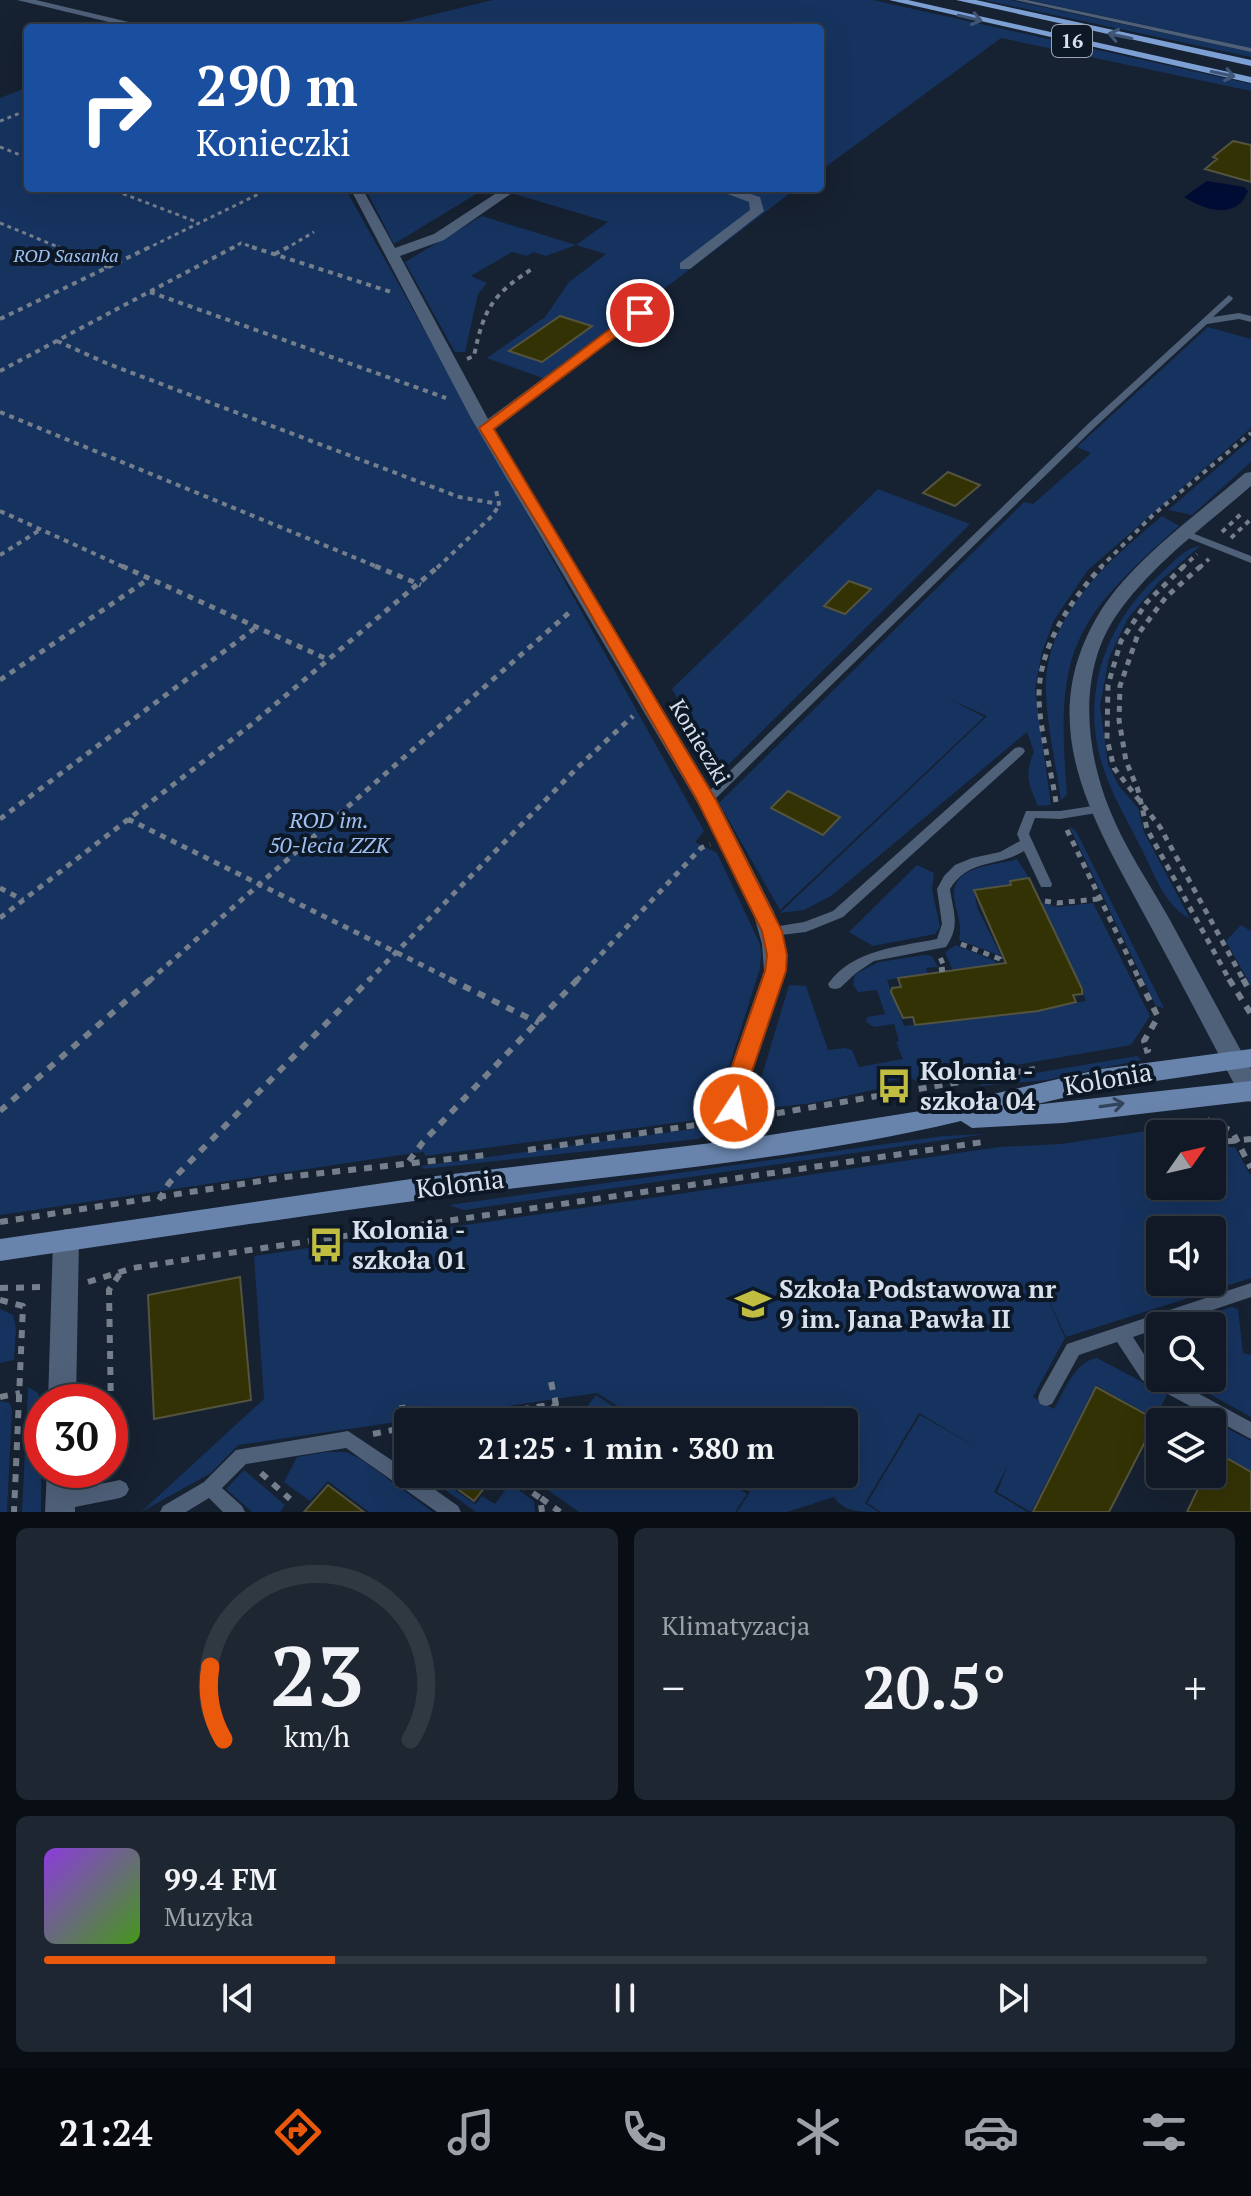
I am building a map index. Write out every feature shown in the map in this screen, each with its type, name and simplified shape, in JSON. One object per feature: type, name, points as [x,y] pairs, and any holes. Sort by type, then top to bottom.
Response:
[{"type":"main road","name":"16","points":[[894,0],[1251,80]]},
{"type":"main road","name":"16","points":[[961,0],[1251,63]]},
{"type":"street","points":[[22,0],[131,24]]},
{"type":"street","name":"Konieczki","points":[[358,192],[486,428],[707,800],[772,931],[777,955],[775,971],[733,1095],[745,1149]]},
{"type":"street","points":[[392,254],[429,242],[507,192]]},
{"type":"street","points":[[685,266],[757,211],[755,200],[730,192]]},
{"type":"street","points":[[486,428],[640,313]]},
{"type":"street","points":[[1251,477],[1119,597],[1090,647],[1081,677],[1078,711],[1087,774],[1099,809],[1242,1059],[1251,1091]]},
{"type":"street","name":"Kolonia","points":[[0,1250],[395,1192],[745,1149],[920,1121],[1101,1079],[1242,1059]]},
{"type":"street","name":"Kolonia","points":[[920,1121],[1063,1113],[1251,1091]]},
{"type":"street","points":[[62,1384],[66,1240]]},
{"type":"lane","points":[[1018,0],[1251,50]]},
{"type":"lane","points":[[707,800],[1092,425],[1229,298]]},
{"type":"lane","points":[[1207,321],[1239,316],[1251,319]]},
{"type":"lane","points":[[1187,534],[1251,560]]},
{"type":"lane","points":[[772,931],[806,927],[838,914],[1019,751]]},
{"type":"lane","points":[[1046,884],[1027,843],[1024,828],[1030,814],[1060,815],[1099,809]]},
{"type":"lane","points":[[835,984],[851,969],[871,957],[929,947],[945,938],[950,925],[943,889],[948,879],[958,868],[972,861],[997,858],[1027,843]]},
{"type":"lane","points":[[1046,1398],[1073,1349],[1251,1290]]},
{"type":"lane","points":[[1121,1333],[1148,1375],[1251,1431]]},
{"type":"lane","points":[[169,1512],[210,1488],[242,1456],[348,1439],[452,1512]]},
{"type":"lane","points":[[210,1488],[236,1512]]},
{"type":"lane","points":[[60,1506],[116,1490]]},
{"type":"path","points":[[0,121],[24,112]]},
{"type":"path","points":[[0,147],[24,156]]},
{"type":"path","points":[[119,192],[198,222]]},
{"type":"path","points":[[0,319],[262,192]]},
{"type":"path","points":[[0,223],[108,267]]},
{"type":"path","points":[[275,254],[314,232]]},
{"type":"path","points":[[0,371],[241,243],[395,294]]},
{"type":"path","points":[[452,366],[474,356],[483,312],[498,291],[535,267]]},
{"type":"path","points":[[150,292],[451,399],[444,386]]},
{"type":"path","points":[[0,309],[11,314]]},
{"type":"path","points":[[57,341],[106,363],[459,497],[499,504],[509,502]]},
{"type":"path","points":[[0,412],[421,585]]},
{"type":"path","points":[[0,918],[257,723],[421,585],[492,516],[499,504],[492,478]]},
{"type":"path","points":[[1251,505],[1153,612],[1138,634],[1120,686],[1119,720],[1126,761],[1142,804],[1147,829],[1243,1005],[1251,1014]]},
{"type":"path","points":[[0,511],[254,629],[329,660]]},
{"type":"path","points":[[1251,519],[1147,602],[1132,620],[1112,665],[1106,709],[1107,739],[1114,768],[1160,827],[1251,993]]},
{"type":"path","points":[[0,555],[40,529]]},
{"type":"path","points":[[0,680],[147,580]]},
{"type":"path","points":[[0,1111],[578,606]]},
{"type":"path","points":[[0,819],[254,629]]},
{"type":"path","points":[[162,1193],[578,767],[638,713]]},
{"type":"path","points":[[1060,815],[1098,899],[1158,1017],[1144,1041],[1148,1050],[1135,1052]]},
{"type":"path","points":[[128,819],[539,1023]]},
{"type":"path","points":[[414,1153],[704,846]]},
{"type":"path","points":[[0,888],[23,900]]},
{"type":"path","points":[[1041,900],[1057,903],[1098,899]]},
{"type":"path","points":[[945,938],[1000,959],[1002,964]]},
{"type":"path","points":[[526,1150],[737,1119],[1051,1066]]},
{"type":"path","points":[[1201,1118],[1232,1131],[1251,1168]]},
{"type":"path","points":[[1226,1142],[1251,1139]]},
{"type":"path","points":[[116,1490],[109,1290],[121,1272],[209,1256],[992,1141]]},
{"type":"path","points":[[0,1222],[286,1177],[496,1154]]},
{"type":"path","points":[[0,1300],[23,1306],[14,1512]]},
{"type":"path","points":[[551,1382],[556,1404]]},
{"type":"path","points":[[0,1397],[20,1393]]},
{"type":"path","points":[[531,1408],[556,1404]]},
{"type":"path","points":[[553,1408],[556,1404]]},
{"type":"path","points":[[526,1488],[560,1512]]},
{"type":"path","points":[[279,1489],[290,1499]]},
{"type":"path","points":[[540,1498],[542,1512]]},
{"type":"green space","points":[[493,0],[873,0],[1251,84],[1251,91],[1001,38],[824,168],[824,24],[394,24]]},
{"type":"green space","points":[[984,0],[1010,0],[1251,52],[1251,57]]},
{"type":"green space","points":[[1029,0],[1251,0],[1251,48]]},
{"type":"green space","name":"ROD im. 50-lecia ZZK","points":[[24,89],[24,192],[347,192],[704,831],[695,842],[717,853],[760,944],[760,968],[721,1092],[719,1117],[425,1156],[424,1152],[414,1153],[0,1215],[0,98]]},
{"type":"green space","points":[[367,192],[479,192],[394,244]]},
{"type":"green space","points":[[508,192],[792,192],[545,379],[487,358],[545,317],[569,282],[606,254],[576,245],[608,222]]},
{"type":"green space","points":[[482,216],[576,245],[546,256],[533,252],[527,256],[512,252],[471,276],[487,283],[478,294],[465,352],[455,352],[405,262]]},
{"type":"green space","points":[[1208,327],[1251,339],[1251,428],[1088,570],[1054,620],[1042,652],[1035,689],[1051,805],[1038,806],[1032,792],[1028,773],[1034,752],[1027,732],[831,896],[804,910],[780,913],[987,716],[951,700],[984,717],[780,910],[719,803],[1024,502],[1033,504],[1091,453],[1077,447]]},
{"type":"green space","points":[[1251,439],[1251,462],[1192,515],[1168,510]]},
{"type":"green space","points":[[878,489],[970,524],[721,772],[672,689]]},
{"type":"green space","points":[[1162,516],[1179,526],[1115,588],[1093,615],[1078,642],[1069,671],[1064,705],[1067,794],[1061,801],[1046,691],[1048,663],[1056,638],[1068,614],[1102,571]]},
{"type":"green space","points":[[1200,546],[1159,582],[1128,618],[1109,658],[1100,706],[1108,764],[1119,786],[1138,808],[1144,832],[1190,919],[1173,906],[1161,889],[1116,799],[1103,767],[1094,715],[1101,665],[1123,618],[1138,597],[1171,564],[1188,550]]},
{"type":"green space","points":[[1069,826],[1076,831],[1164,1008],[1156,1006]]},
{"type":"green space","points":[[1017,859],[1029,878],[1010,880],[1011,885],[974,890],[977,907],[1001,956],[959,940],[960,926],[954,891],[957,881],[973,870]]},
{"type":"green space","points":[[917,865],[934,873],[932,889],[940,927],[935,934],[873,946],[849,932]]},
{"type":"green space","points":[[1042,903],[1058,907],[1093,903],[1150,1016],[1131,1045],[918,1082],[909,1077],[887,1081],[882,1088],[813,1103],[759,1109],[754,1102],[789,985],[806,986],[828,1050],[852,1050],[859,1067],[903,1059],[896,1042],[899,1041],[894,1024],[874,1027],[866,1022],[867,1017],[885,1014],[877,990],[858,992],[853,985],[855,974],[879,962],[925,955],[932,956],[938,967],[926,968],[928,974],[887,980],[904,1026],[1086,1001]]},
{"type":"green space","points":[[1241,925],[1251,931],[1251,986],[1226,941]]},
{"type":"green space","points":[[956,945],[995,961],[997,965],[953,971],[945,952]]},
{"type":"green space","points":[[1137,1056],[1141,1060],[1047,1080],[980,1086],[982,1082]]},
{"type":"green space","points":[[715,1126],[711,1133],[698,1139],[424,1169],[421,1166]]},
{"type":"green space","name":"Szkoła Podstawowa nr 9 im. Jana Pawła II","points":[[1146,1131],[1146,1200],[1226,1200],[1226,1147],[1235,1147],[1251,1176],[1251,1278],[1226,1286],[1226,1216],[1146,1216],[1146,1296],[1195,1296],[1066,1337],[1042,1285],[1065,1338],[1033,1397],[1054,1409],[1076,1371],[1097,1358],[1146,1384],[1146,1392],[1167,1395],[1160,1408],[1146,1408],[1146,1413],[1096,1385],[1031,1512],[997,1492],[1008,1465],[994,1492],[1027,1512],[881,1512],[867,1503],[920,1415],[983,1451],[919,1413],[865,1503],[878,1512],[848,1508],[834,1497],[787,1512],[737,1512],[750,1492],[744,1488],[858,1488],[858,1408],[621,1408],[597,1393],[493,1408],[394,1408],[394,1422],[238,1445],[211,1473],[141,1512],[264,1399],[254,1256],[999,1147],[1061,1144]]},
{"type":"green space","points":[[986,1134],[464,1210],[449,1205],[943,1136]]},
{"type":"green space","points":[[1231,1307],[1238,1309],[1243,1353],[1251,1355],[1251,1417],[1206,1392],[1226,1392],[1226,1312],[1217,1312]]},
{"type":"green space","points":[[0,1309],[13,1315],[16,1328],[14,1360],[0,1363]]},
{"type":"green space","points":[[596,1395],[616,1408],[586,1408]]},
{"type":"green space","points":[[0,1401],[10,1403],[12,1410],[7,1512],[0,1512]]},
{"type":"green space","points":[[1226,1428],[1251,1441],[1251,1471],[1226,1458]]},
{"type":"green space","points":[[346,1452],[361,1459],[394,1483],[394,1488],[400,1488],[433,1512],[369,1512],[328,1481],[310,1501],[284,1482],[297,1457]]},
{"type":"green space","points":[[24,1470],[24,1488],[41,1488],[41,1512],[22,1512]]},
{"type":"green space","points":[[244,1470],[285,1505],[280,1512],[252,1512],[226,1489]]},
{"type":"green space","points":[[443,1488],[452,1488],[475,1504],[482,1496],[495,1504],[507,1488],[516,1488],[534,1501],[535,1512],[476,1512]]},
{"type":"green space","points":[[545,1488],[738,1488],[747,1494],[735,1512],[579,1512]]},
{"type":"shaded area","points":[[1207,181],[1244,187],[1248,191],[1236,206],[1220,210],[1184,197]]},
{"type":"building","points":[[1233,141],[1251,145],[1251,182],[1205,169],[1217,159],[1213,157]]},
{"type":"building","points":[[560,316],[592,326],[542,362],[509,351]]},
{"type":"building","points":[[948,472],[980,485],[955,506],[923,493]]},
{"type":"building","points":[[849,581],[871,589],[845,614],[824,606]]},
{"type":"building","points":[[788,791],[840,817],[823,835],[771,808]]},
{"type":"building","points":[[1029,878],[1082,989],[1082,994],[1073,995],[1076,1002],[1038,1011],[915,1025],[913,1017],[903,1018],[891,992],[892,988],[901,987],[898,978],[1006,963],[974,890],[1011,885],[1010,881]]},
{"type":"building","points":[[240,1277],[251,1400],[154,1419],[148,1295]]},
{"type":"building","points":[[1096,1387],[1146,1414],[1146,1440],[1109,1512],[1033,1512]]},
{"type":"building","points":[[1226,1458],[1251,1472],[1251,1512],[1187,1512],[1198,1488],[1226,1488]]},
{"type":"building","points":[[328,1485],[364,1512],[304,1512]]},
{"type":"building","points":[[456,1488],[484,1488],[474,1501]]},
{"type":"place","name":"Kolonia - szkoła 04","points":[[894,1086]]},
{"type":"place","name":"Kolonia - szkoła 01","points":[[326,1245]]},
{"type":"place","name":"Szkoła Podstawowa nr 9 im. Jana Pawła II","points":[[753,1304]]},
{"type":"route","points":[[640,313],[486,428],[571,566],[707,800],[772,931],[777,955],[775,971],[733,1095],[734,1108]]},
{"type":"park label","name":"ROD Sasanka","points":[[66,256]]}]
